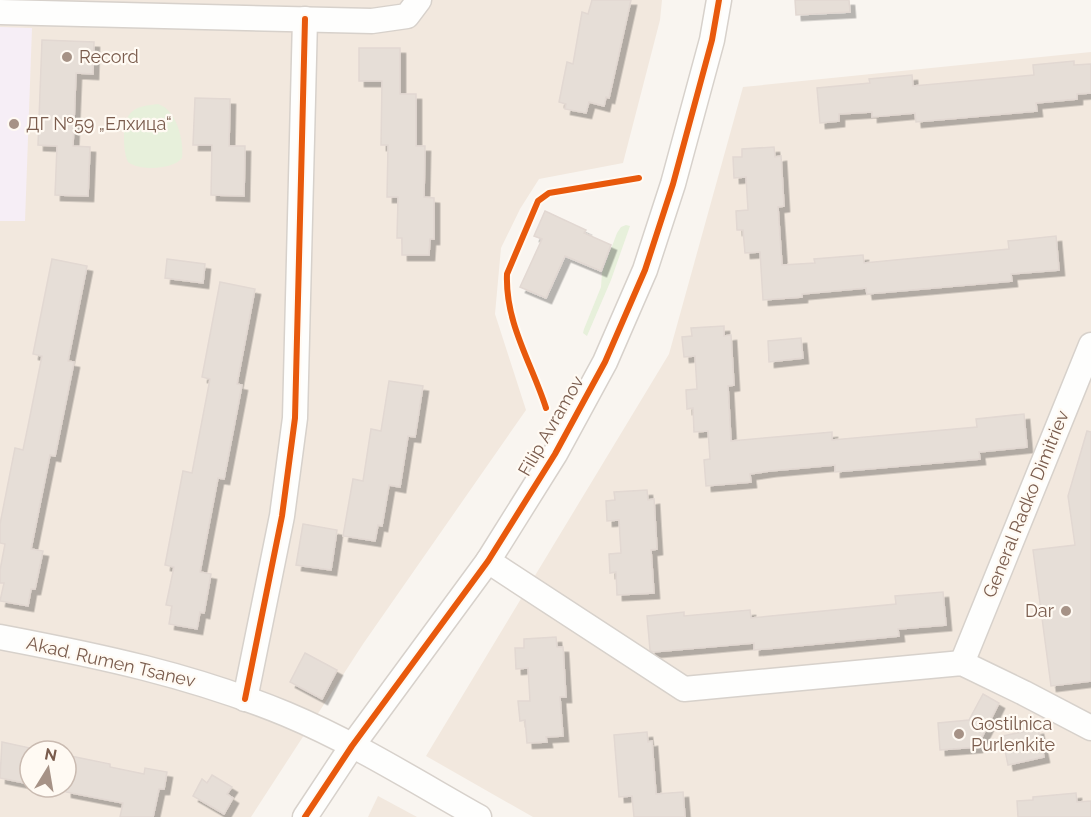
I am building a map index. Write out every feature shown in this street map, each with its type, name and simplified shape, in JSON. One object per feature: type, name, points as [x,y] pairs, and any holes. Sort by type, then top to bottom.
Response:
[{"type":"street","points":[[0,12],[372,21],[407,16],[419,0]]},
{"type":"street","name":"Filip Avramov","points":[[305,817],[352,746],[488,561],[555,454],[605,362],[645,270],[682,153],[712,40],[719,0]]},
{"type":"street","points":[[245,699],[282,516],[295,418],[305,19]]},
{"type":"street","name":"General Radko Dimitriev","points":[[962,663],[1091,345]]},
{"type":"street","points":[[488,561],[684,689],[962,663],[1091,729]]},
{"type":"street","name":"Akad. Rumen Tsanev","points":[[0,637],[155,669],[193,680],[286,714],[352,746],[478,817]]},
{"type":"shaded area","points":[[0,0],[662,0],[660,20],[623,163],[539,179],[520,209],[501,248],[495,314],[526,410],[363,644],[251,817],[0,817]]},
{"type":"shaded area","name":"ДГ №59 „Елхица“","points":[[0,27],[32,28],[25,221],[0,221]]},
{"type":"shaded area","points":[[1091,52],[1091,817],[533,817],[426,756],[669,354],[743,87]]},
{"type":"shaded area","points":[[378,796],[417,817],[368,817]]},
{"type":"green space","points":[[158,104],[165,107],[178,127],[182,143],[182,158],[164,167],[148,168],[133,165],[128,162],[125,152],[124,134],[129,114],[138,108]]},
{"type":"green space","points":[[630,226],[611,280],[587,336],[583,333],[601,287],[602,273],[617,233],[621,227]]},
{"type":"building","points":[[592,0],[631,0],[609,98],[606,97],[604,106],[589,102],[586,113],[565,109],[566,104],[559,102],[567,62],[573,64],[582,12],[588,14]]},
{"type":"building","points":[[795,0],[849,0],[850,12],[796,15]]},
{"type":"building","points":[[42,40],[94,42],[93,74],[76,73],[73,146],[90,147],[88,196],[55,195],[57,146],[38,145]]},
{"type":"building","points":[[359,48],[400,48],[400,94],[416,94],[416,146],[425,146],[424,197],[434,198],[434,239],[430,239],[429,255],[402,255],[402,238],[397,238],[398,197],[387,197],[388,145],[381,145],[382,81],[359,81]]},
{"type":"building","points":[[1074,61],[1074,65],[1091,64],[1091,93],[1077,94],[1077,99],[1036,103],[1037,111],[916,122],[915,113],[872,117],[872,112],[839,114],[839,121],[820,123],[817,88],[870,83],[869,79],[912,75],[913,86],[1034,75],[1033,65]]},
{"type":"building","points":[[195,98],[230,99],[229,146],[245,146],[244,196],[211,195],[212,145],[193,145]]},
{"type":"building","points":[[774,147],[775,157],[781,156],[784,206],[778,207],[782,265],[815,263],[814,259],[863,255],[864,263],[1009,249],[1008,241],[1056,236],[1059,270],[1011,274],[1012,281],[867,294],[866,288],[763,300],[760,252],[745,253],[743,230],[737,230],[736,211],[748,210],[746,177],[734,178],[733,157],[742,157],[742,149]]},
{"type":"building","points":[[545,211],[586,230],[584,233],[611,245],[601,271],[565,256],[546,298],[520,287],[542,239],[534,236]]},
{"type":"building","points":[[52,259],[87,266],[68,361],[74,362],[55,456],[50,455],[31,549],[43,551],[35,589],[31,589],[28,606],[0,601],[4,583],[0,583],[0,570],[5,544],[0,543],[0,524],[15,448],[23,450],[42,356],[33,354]]},
{"type":"building","points":[[167,259],[205,264],[203,283],[165,278]]},
{"type":"building","points":[[220,282],[255,289],[237,384],[242,385],[224,479],[218,478],[200,572],[211,574],[204,613],[200,612],[197,629],[169,624],[172,606],[166,605],[174,567],[165,565],[183,471],[192,473],[210,379],[202,377]]},
{"type":"building","points":[[724,326],[724,336],[731,335],[734,385],[728,386],[731,441],[832,432],[832,440],[977,427],[976,419],[1024,414],[1027,447],[979,452],[980,459],[835,472],[835,465],[770,471],[750,474],[751,482],[706,486],[704,460],[710,459],[708,431],[694,432],[693,408],[687,409],[686,390],[697,389],[695,356],[684,357],[682,337],[692,336],[691,328]]},
{"type":"building","points":[[801,338],[803,358],[769,362],[768,341]]},
{"type":"building","points":[[389,381],[423,386],[415,437],[408,436],[400,487],[389,485],[382,526],[378,525],[375,541],[343,536],[353,479],[363,481],[371,429],[381,431]]},
{"type":"building","name":"Dar","points":[[1087,431],[1091,432],[1091,681],[1051,686],[1033,550],[1075,545],[1068,496]]},
{"type":"building","points":[[647,490],[648,500],[654,499],[657,549],[651,550],[654,593],[617,595],[616,572],[610,573],[609,554],[621,553],[619,520],[607,521],[606,501],[615,500],[614,492]]},
{"type":"building","points":[[303,524],[337,530],[331,570],[296,565]]},
{"type":"building","points":[[943,592],[946,625],[898,629],[899,636],[754,650],[754,643],[653,652],[650,650],[647,616],[684,612],[684,616],[750,610],[751,618],[896,604],[895,596]]},
{"type":"building","points":[[556,637],[557,647],[563,647],[566,697],[560,697],[563,736],[546,737],[547,742],[527,743],[525,720],[520,721],[518,701],[530,701],[528,668],[516,669],[515,648],[524,648],[524,639]]},
{"type":"building","points":[[305,653],[337,670],[322,699],[290,682]]},
{"type":"building","points":[[983,694],[999,703],[977,747],[940,750],[938,723],[969,720]]},
{"type":"building","points":[[1038,729],[1044,757],[1008,765],[1002,736]]},
{"type":"building","points":[[647,732],[648,742],[652,741],[656,794],[683,792],[685,817],[634,817],[632,796],[619,797],[614,735]]},
{"type":"building","points":[[2,742],[18,745],[18,782],[0,778]]},
{"type":"building","points":[[78,757],[144,774],[145,768],[167,772],[164,789],[159,789],[153,817],[120,817],[123,803],[78,794]]},
{"type":"building","points":[[212,775],[232,787],[227,794],[233,798],[224,814],[193,796],[202,779],[207,783]]},
{"type":"building","points":[[1076,793],[1077,802],[1091,801],[1091,817],[1018,817],[1017,801],[1033,800],[1033,797]]},
{"type":"cycle path","points":[[305,817],[352,746],[488,561],[555,454],[605,362],[645,270],[673,184],[712,40],[719,0]]},
{"type":"cycle path","points":[[245,699],[282,516],[295,418],[305,19]]},
{"type":"cycle path","points":[[546,408],[520,343],[510,309],[507,274],[538,201],[549,193],[639,178]]},
{"type":"place","name":"Record","points":[[67,57]]},
{"type":"place","name":"ДГ №59 „Елхица“","points":[[14,124]]},
{"type":"place","name":"Dar","points":[[1066,611]]},
{"type":"place","name":"Gostilnica Purlenkite","points":[[959,734]]}]
